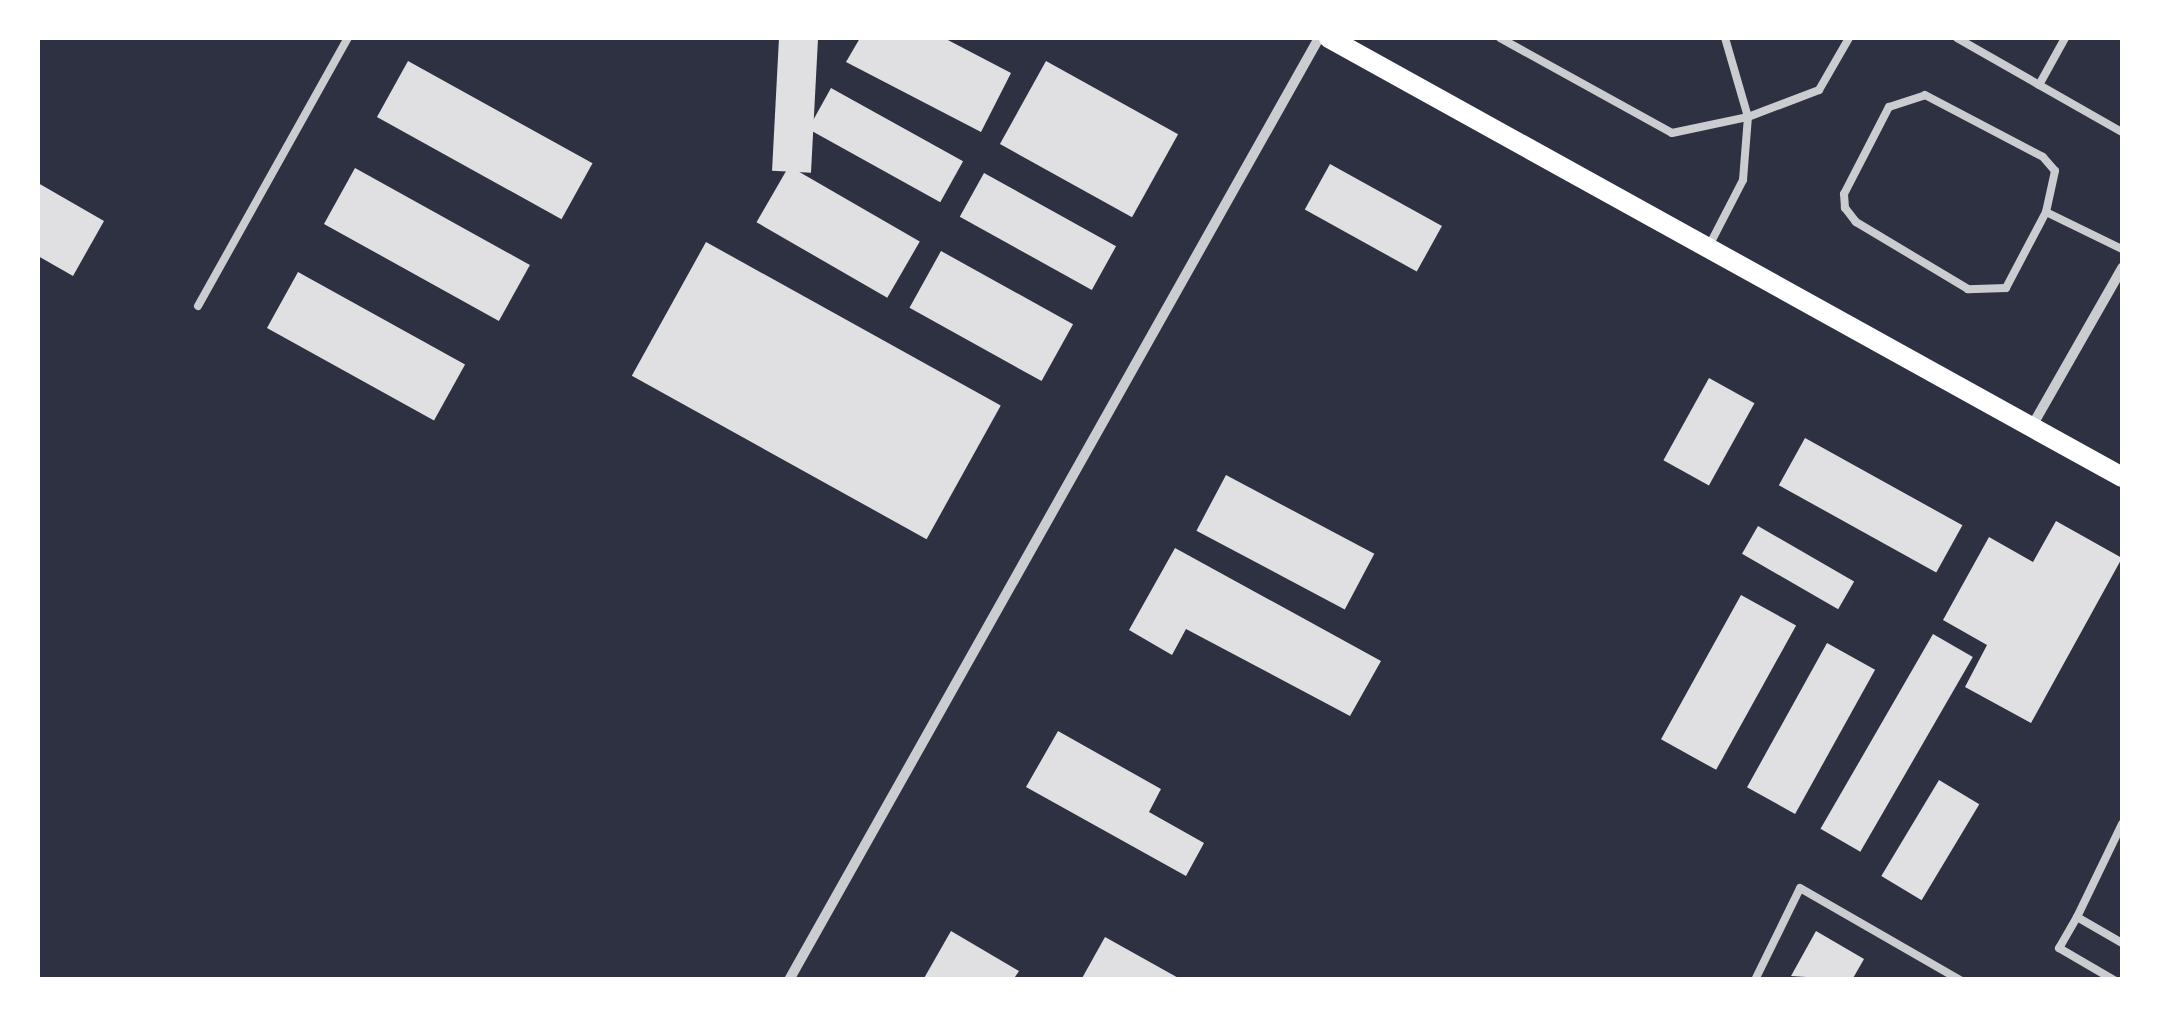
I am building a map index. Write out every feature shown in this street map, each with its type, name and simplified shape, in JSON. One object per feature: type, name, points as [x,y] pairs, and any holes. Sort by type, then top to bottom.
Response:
[{"type":"main road","points":[[1328,38],[2122,477]]},
{"type":"street","points":[[789,980],[1319,38]]},
{"type":"street","points":[[2032,427],[2122,268]]},
{"type":"lane","points":[[198,306],[348,38]]},
{"type":"lane","points":[[1500,38],[1672,133],[1748,117],[1819,90],[1849,38]]},
{"type":"lane","points":[[1708,248],[1744,180],[1748,117],[1725,38]]},
{"type":"lane","points":[[1956,38],[2122,132]]},
{"type":"lane","points":[[2039,85],[2065,38]]},
{"type":"lane","points":[[1925,95],[2042,156],[2056,185],[2046,212],[2006,288],[1980,294],[1856,222],[1844,194],[1889,107],[1925,95]]},
{"type":"lane","points":[[2046,212],[2122,249]]},
{"type":"lane","points":[[2114,980],[2059,948],[2122,824]]},
{"type":"lane","points":[[1755,980],[1800,888],[1960,980]]},
{"type":"lane","points":[[2077,917],[2122,942]]},
{"type":"building","points":[[779,38],[818,40],[811,173],[772,171]]},
{"type":"building","points":[[860,38],[944,38],[1011,73],[981,132],[846,62]]},
{"type":"building","points":[[408,61],[593,163],[562,219],[377,117]]},
{"type":"building","points":[[1046,61],[1178,134],[1132,217],[1000,144]]},
{"type":"building","points":[[831,88],[963,161],[940,202],[808,129]]},
{"type":"building","points":[[1330,164],[1442,226],[1417,272],[1305,209]]},
{"type":"building","points":[[789,166],[920,242],[887,298],[756,222]]},
{"type":"building","points":[[355,168],[530,265],[499,321],[324,224]]},
{"type":"building","points":[[984,173],[1116,246],[1092,290],[960,217]]},
{"type":"building","points":[[38,183],[104,221],[73,276],[38,256]]},
{"type":"building","points":[[706,242],[1001,405],[927,539],[632,376]]},
{"type":"building","points":[[941,251],[1073,324],[1042,381],[909,308]]},
{"type":"building","points":[[298,272],[465,365],[434,421],[267,328]]},
{"type":"building","points":[[1709,378],[1754,403],[1709,485],[1663,460]]},
{"type":"building","points":[[1805,438],[1962,525],[1936,572],[1779,485]]},
{"type":"building","points":[[1226,475],[1374,554],[1345,609],[1196,531]]},
{"type":"building","points":[[2056,521],[2122,558],[2031,723],[1965,687],[1987,645],[1943,620],[1989,537],[2033,562]]},
{"type":"building","points":[[1758,526],[1854,581],[1838,609],[1742,554]]},
{"type":"building","points":[[1175,548],[1381,661],[1350,716],[1186,629],[1172,655],[1129,630]]},
{"type":"building","points":[[1741,595],[1796,626],[1716,770],[1661,739]]},
{"type":"building","points":[[1933,634],[1973,657],[1860,852],[1820,829]]},
{"type":"building","points":[[1827,643],[1875,670],[1795,814],[1747,787]]},
{"type":"building","points":[[1058,731],[1161,789],[1149,812],[1204,843],[1186,876],[1026,787]]},
{"type":"building","points":[[1939,780],[1979,804],[1922,900],[1881,876]]},
{"type":"building","points":[[951,931],[1019,971],[1013,980],[923,980]]},
{"type":"building","points":[[1816,931],[1864,959],[1852,980],[1791,976]]},
{"type":"building","points":[[1105,937],[1182,980],[1081,980]]}]
